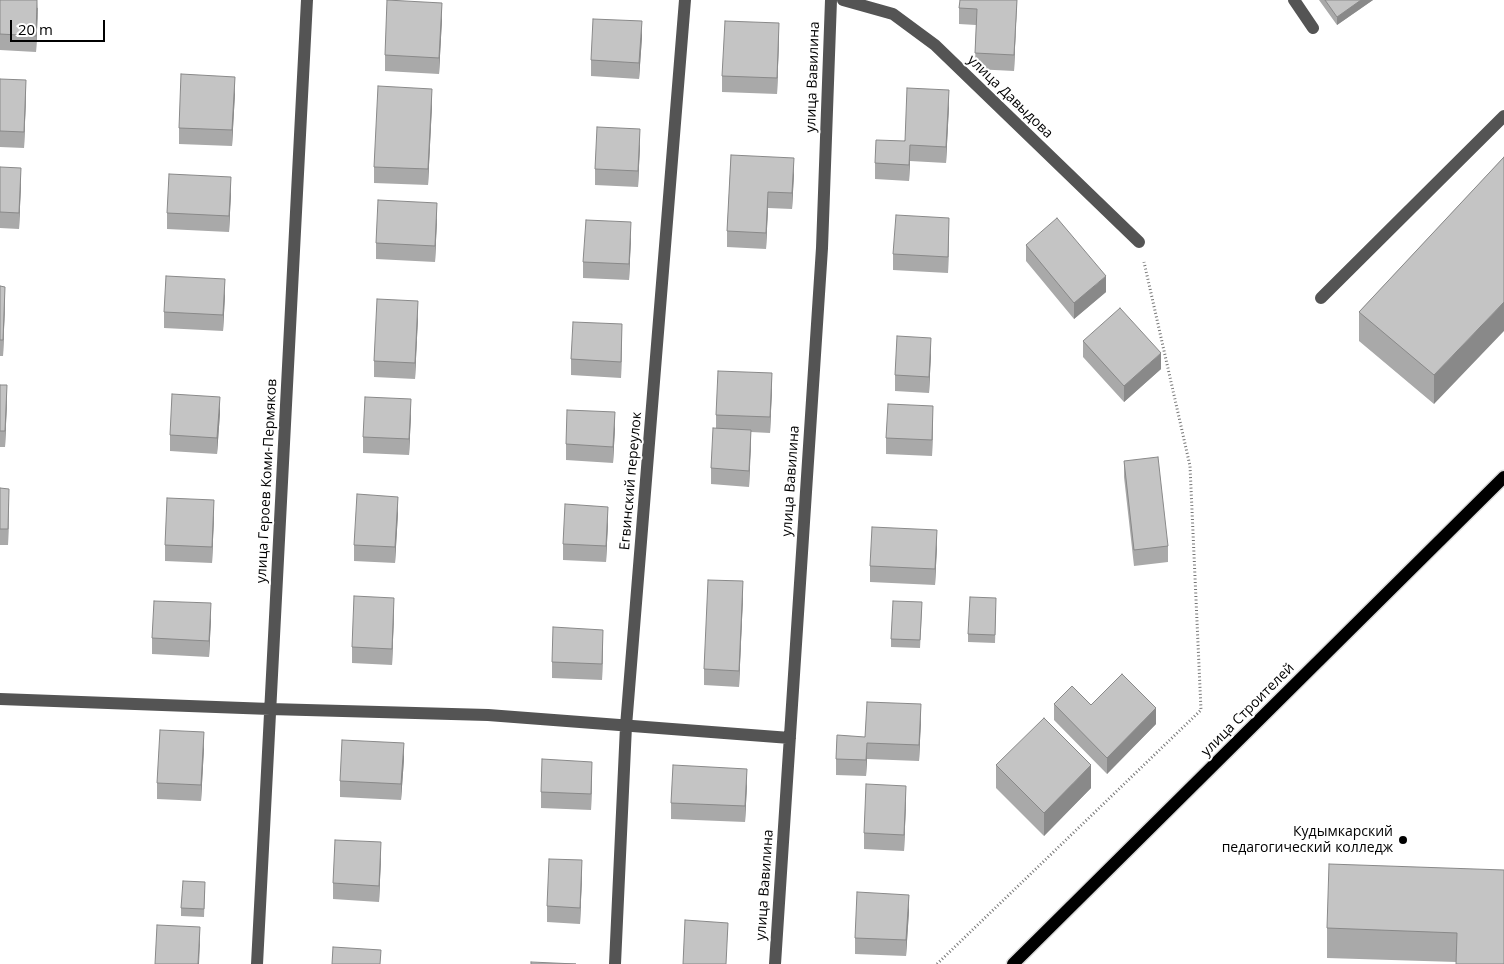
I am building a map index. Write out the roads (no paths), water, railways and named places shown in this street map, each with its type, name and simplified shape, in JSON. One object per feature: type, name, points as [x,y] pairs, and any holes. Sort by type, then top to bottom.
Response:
[{"type":"main road","name":"улица Строителей","points":[[1013,964],[1504,477]]},
{"type":"street","name":"улица Героев Коми-Пермяков","points":[[257,964],[307,0]]},
{"type":"street","name":"Егвинский переулок","points":[[615,964],[626,726],[685,0]]},
{"type":"street","name":"улица Вавилина","points":[[775,964],[822,248],[831,0]]},
{"type":"street","name":"улица Давыдова","points":[[844,0],[892,14],[935,45],[1139,242]]},
{"type":"street","points":[[1294,0],[1313,28]]},
{"type":"street","points":[[1321,298],[1504,116]]},
{"type":"street","points":[[0,699],[488,715],[790,738]]},
{"type":"place","name":"Кудымкарский педагогический колледж","points":[[1403,840]]}]
